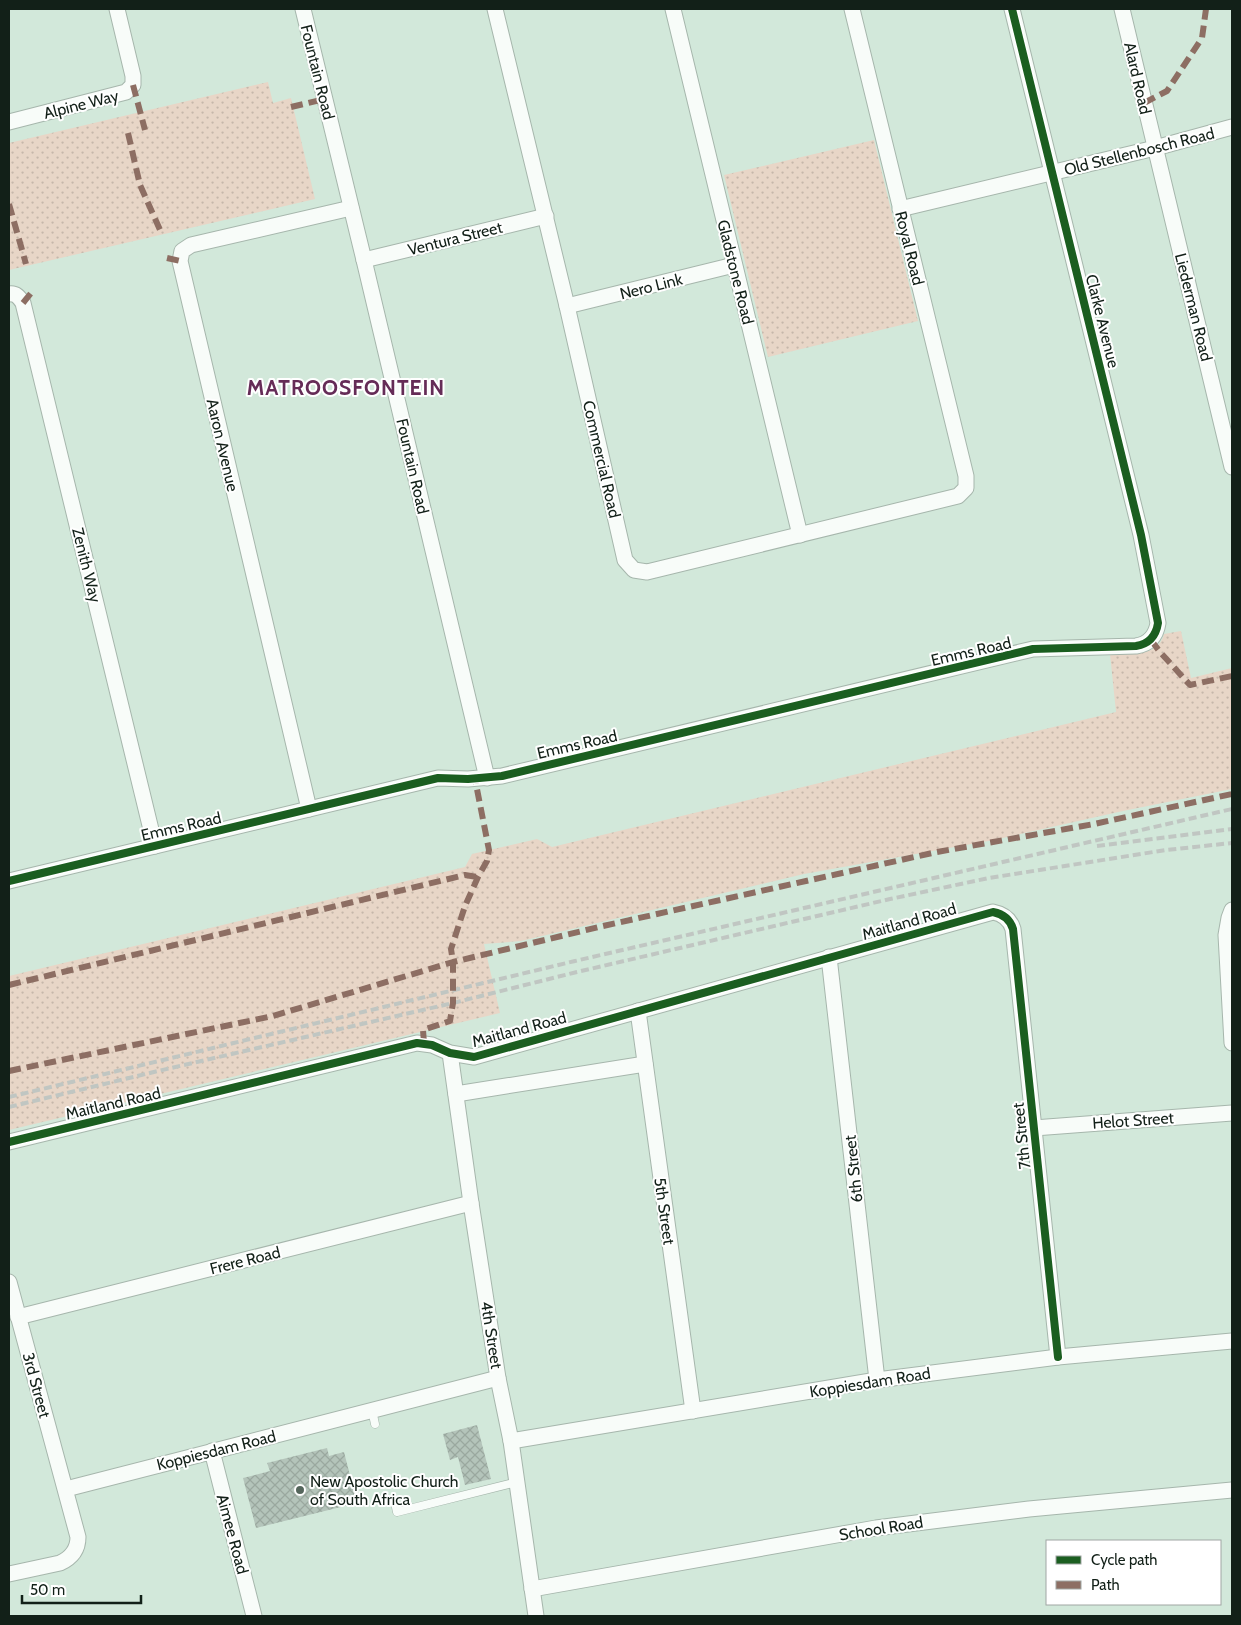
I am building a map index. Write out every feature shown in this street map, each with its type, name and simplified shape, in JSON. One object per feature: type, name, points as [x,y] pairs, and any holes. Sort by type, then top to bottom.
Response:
[{"type":"street","name":"Alpine Way","points":[[9,122],[126,92],[133,85],[133,76],[116,9]]},
{"type":"street","name":"Fountain Road","points":[[303,9],[487,778]]},
{"type":"street","name":"Commercial Road","points":[[495,9],[546,216],[625,560],[634,570],[647,572],[958,496],[966,488]]},
{"type":"street","name":"Gladstone Road","points":[[673,9],[800,535]]},
{"type":"street","name":"Royal Road","points":[[852,9],[966,476],[966,488]]},
{"type":"street","name":"Clarke Avenue","points":[[1012,9],[1141,535],[1158,623],[1155,635],[1151,640]]},
{"type":"street","name":"Alard Road","points":[[1122,9],[1155,148]]},
{"type":"street","name":"Old Stellenbosch Road","points":[[900,209],[1155,148],[1232,127]]},
{"type":"street","name":"Liederman Road","points":[[1155,148],[1232,466]]},
{"type":"street","name":"Aaron Avenue","points":[[309,809],[180,261],[182,251],[192,245],[351,208]]},
{"type":"street","name":"Ventura Street","points":[[364,260],[546,216]]},
{"type":"street","name":"Nero Link","points":[[567,306],[734,265]]},
{"type":"street","name":"Zenith Way","points":[[9,294],[17,296],[23,303],[155,846]]},
{"type":"street","name":"Emms Road","points":[[9,881],[438,778],[487,778],[511,774],[1032,649],[1136,646],[1151,640]]},
{"type":"street","points":[[1232,910],[1228,918],[1226,935],[1232,1042]]},
{"type":"street","name":"Maitland Road","points":[[9,1142],[417,1043],[432,1045],[450,1053],[474,1057],[987,913],[993,912],[1004,916]]},
{"type":"street","name":"7th Street","points":[[1004,916],[1014,929],[1058,1357]]},
{"type":"street","name":"6th Street","points":[[829,957],[877,1380]]},
{"type":"street","name":"5th Street","points":[[638,1011],[693,1411]]},
{"type":"street","name":"4th Street","points":[[450,1053],[471,1203],[498,1378],[511,1441],[536,1616]]},
{"type":"street","points":[[456,1094],[645,1064]]},
{"type":"street","name":"Helot Street","points":[[1034,1128],[1232,1113]]},
{"type":"street","name":"Frere Road","points":[[18,1317],[471,1203]]},
{"type":"street","name":"3rd Street","points":[[9,1282],[66,1489]]},
{"type":"street","name":"Koppiesdam Road","points":[[511,1441],[877,1380],[1058,1357],[1232,1341]]},
{"type":"street","name":"Koppiesdam Road","points":[[66,1489],[212,1451],[374,1417],[498,1378]]},
{"type":"street","name":"Aimee Road","points":[[212,1451],[254,1616]]},
{"type":"street","points":[[9,1574],[60,1563],[72,1555],[76,1549],[78,1537],[66,1489]]},
{"type":"street","name":"School Road","points":[[532,1590],[876,1528],[1029,1509],[1232,1490]]},
{"type":"lane","points":[[395,1503],[397,1512],[517,1482]]},
{"type":"shaded area","points":[[268,82],[273,103],[291,98],[315,199],[9,270],[9,143]]},
{"type":"shaded area","points":[[874,140],[918,321],[768,357],[724,175]]},
{"type":"shaded area","points":[[1181,631],[1191,678],[1232,668],[1232,789],[994,840],[804,874],[521,941],[484,944],[500,1013],[9,1130],[9,976],[465,867],[472,854],[537,839],[552,847],[1116,712],[1110,654],[1134,654],[1150,651],[1161,642],[1164,634]]},
{"type":"building","points":[[477,1425],[491,1479],[465,1485],[458,1457],[450,1460],[443,1434]]},
{"type":"building","name":"New Apostolic Church of South Africa","points":[[327,1448],[329,1456],[344,1452],[357,1503],[256,1528],[243,1478],[270,1471],[267,1463]]},
{"type":"railway","points":[[9,1097],[575,961],[1232,809]]},
{"type":"railway","points":[[1097,846],[1232,829]]},
{"type":"railway","points":[[9,1107],[890,899],[989,878],[1166,850],[1232,843]]},
{"type":"marked path","points":[[1144,103],[1167,91],[1202,38],[1206,9]]},
{"type":"marked path","points":[[133,85],[145,130]]},
{"type":"marked path","points":[[291,107],[325,99]]},
{"type":"marked path","points":[[128,133],[140,185],[161,232]]},
{"type":"marked path","points":[[9,204],[26,264]]},
{"type":"marked path","points":[[167,258],[180,261]]},
{"type":"marked path","points":[[23,303],[32,292]]},
{"type":"marked path","points":[[1151,640],[1190,685],[1232,676]]},
{"type":"marked path","points":[[424,1043],[423,1030],[450,1021],[453,1003],[453,962],[451,949],[465,906],[487,861],[489,850],[475,779]]},
{"type":"marked path","points":[[9,1071],[273,1016],[453,962],[603,926],[937,852],[1094,824],[1232,794]]},
{"type":"marked path","points":[[9,985],[465,875],[478,877]]},
{"type":"cycle path","points":[[9,881],[438,778],[468,779],[502,776],[1033,649],[1136,646],[1148,641],[1156,632],[1158,623],[1141,535],[1012,9]]},
{"type":"cycle path","points":[[9,1142],[417,1043],[432,1045],[450,1053],[474,1057],[993,912],[1006,918],[1013,929],[1058,1357]]},
{"type":"place","name":"New Apostolic Church of South Africa","points":[[300,1490]]},
{"type":"district","name":"MATROOSFONTEIN","points":[[346,388]]}]
